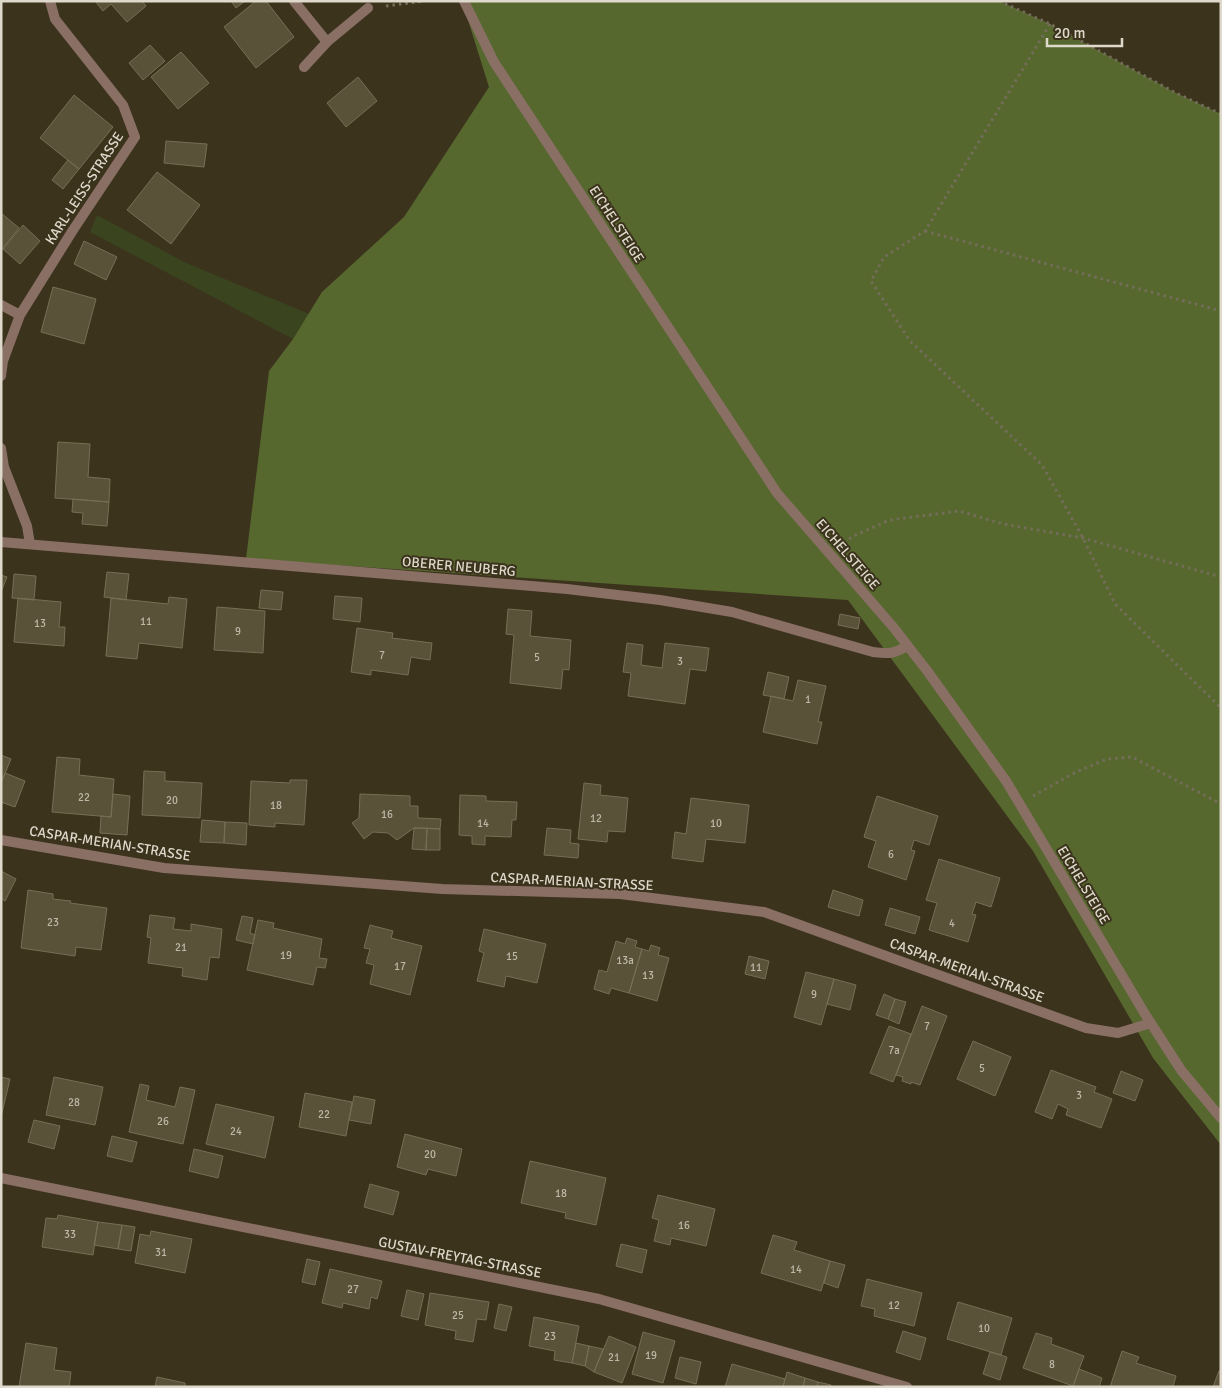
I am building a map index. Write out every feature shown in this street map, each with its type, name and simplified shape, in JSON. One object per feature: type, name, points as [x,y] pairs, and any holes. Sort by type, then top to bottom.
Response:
[{"type":"street","name":"KARL-LEISS-STRASSE","points":[[1,376],[3,362],[20,316],[72,230],[135,137],[123,105],[55,19],[50,1]]},
{"type":"street","points":[[294,1],[327,42]]},
{"type":"street","name":"EICHELSTEIGE","points":[[464,1],[494,62],[777,493],[894,628],[1000,773],[1181,1070],[1221,1118]]},
{"type":"street","points":[[304,68],[327,42],[368,8]]},
{"type":"street","points":[[1,305],[20,316]]},
{"type":"street","points":[[1,448],[4,467],[27,526],[30,544]]},
{"type":"street","name":"OBERER NEUBERG","points":[[1,542],[595,592],[732,612],[874,652],[896,653],[907,646]]},
{"type":"street","name":"CASPAR-MERIAN-STRASSE","points":[[1,840],[164,868],[442,889],[620,894],[764,912],[1086,1028],[1118,1033],[1151,1023]]},
{"type":"street","name":"GUSTAV-FREYTAG-STRASSE","points":[[1,1178],[599,1299],[907,1387]]},
{"type":"path","points":[[401,5],[425,1]]},
{"type":"path","points":[[999,1],[1050,24],[1174,92],[1221,114]]},
{"type":"path","points":[[1050,24],[926,231],[884,257],[871,281],[910,342],[1042,465],[1084,538],[1115,604],[1221,708]]},
{"type":"path","points":[[926,231],[1221,311]]},
{"type":"path","points":[[830,554],[853,536],[890,520],[959,511],[1003,524],[1084,538],[1221,577]]},
{"type":"path","points":[[1020,804],[1076,772],[1107,759],[1132,758],[1221,804]]},
{"type":"green space","points":[[462,1],[999,1],[1050,24],[1174,92],[1221,114],[1221,1145],[1153,1058],[1033,851],[848,600],[246,559],[269,371],[293,339],[322,292],[404,217],[489,87]]},
{"type":"green space","points":[[97,215],[184,262],[309,314],[293,339],[90,232]]},
{"type":"building","points":[[95,1],[142,1],[146,6],[127,22],[111,4],[103,11]]},
{"type":"building","points":[[231,1],[245,1],[236,8]]},
{"type":"building","points":[[256,1],[266,1],[294,37],[256,68],[224,27]]},
{"type":"building","points":[[150,45],[165,61],[143,80],[129,63]]},
{"type":"building","points":[[181,52],[209,83],[178,109],[151,77]]},
{"type":"building","points":[[358,77],[377,101],[346,127],[327,103]]},
{"type":"building","points":[[74,95],[113,127],[79,169],[40,138]]},
{"type":"building","points":[[166,141],[207,144],[204,167],[164,163]]},
{"type":"building","points":[[68,160],[79,169],[63,189],[52,180]]},
{"type":"building","points":[[157,172],[200,205],[171,244],[127,210]]},
{"type":"building","points":[[1,213],[19,228],[1,250]]},
{"type":"building","points":[[23,225],[40,241],[20,264],[3,249]]},
{"type":"building","points":[[84,241],[117,257],[106,280],[74,264]]},
{"type":"building","points":[[53,287],[96,299],[84,344],[41,332]]},
{"type":"building","points":[[58,442],[90,444],[88,477],[110,479],[109,502],[55,498]]},
{"type":"building","points":[[73,499],[109,502],[107,526],[82,524],[83,513],[72,512]]},
{"type":"building","points":[[107,572],[129,574],[126,600],[104,597]]},
{"type":"building","points":[[14,574],[36,576],[34,600],[12,598]]},
{"type":"building","points":[[1,575],[7,577],[1,592]]},
{"type":"building","points":[[261,590],[283,592],[281,610],[259,608]]},
{"type":"building","points":[[335,596],[362,598],[360,622],[333,619]]},
{"type":"building","points":[[169,597],[187,599],[182,648],[139,643],[137,659],[106,656],[111,598],[168,604]]},
{"type":"building","points":[[18,598],[61,602],[59,627],[65,627],[64,646],[14,642]]},
{"type":"building","points":[[217,607],[265,611],[263,653],[214,650]]},
{"type":"building","points":[[508,609],[532,611],[530,636],[571,640],[569,670],[563,669],[561,689],[510,683],[514,635],[506,634]]},
{"type":"building","points":[[840,614],[860,618],[858,629],[838,625]]},
{"type":"building","points":[[357,628],[393,633],[392,638],[432,643],[430,660],[411,657],[408,675],[371,670],[371,675],[351,672]]},
{"type":"building","points":[[627,643],[643,645],[641,665],[662,668],[665,643],[709,648],[706,671],[690,669],[685,704],[628,696],[631,673],[623,672]]},
{"type":"building","points":[[768,672],[789,677],[784,699],[763,695]]},
{"type":"building","points":[[798,680],[826,686],[818,722],[822,722],[817,744],[763,732],[771,696],[793,701]]},
{"type":"building","points":[[1,755],[11,759],[1,783]]},
{"type":"building","points":[[57,757],[80,759],[79,775],[114,779],[111,817],[52,812]]},
{"type":"building","points":[[144,771],[165,772],[165,781],[202,783],[200,818],[142,815]]},
{"type":"building","points":[[5,773],[25,781],[15,807],[1,802],[1,783]]},
{"type":"building","points":[[290,780],[307,780],[304,825],[275,823],[275,827],[249,825],[251,781],[290,783]]},
{"type":"building","points":[[584,783],[601,785],[600,795],[628,798],[625,832],[608,831],[607,842],[578,839]]},
{"type":"building","points":[[113,794],[130,796],[127,835],[100,833],[101,816],[111,817]]},
{"type":"building","points":[[360,794],[410,796],[410,806],[418,806],[418,818],[441,819],[440,829],[414,828],[397,840],[388,833],[373,832],[364,839],[352,823],[359,818]]},
{"type":"building","points":[[460,795],[486,796],[486,801],[517,802],[516,820],[512,820],[511,837],[485,836],[485,845],[472,844],[472,836],[459,835]]},
{"type":"building","points":[[877,796],[938,816],[929,845],[914,840],[911,850],[915,851],[906,880],[868,867],[876,841],[864,837]]},
{"type":"building","points":[[691,798],[749,805],[745,843],[706,839],[703,862],[672,858],[675,832],[686,834]]},
{"type":"building","points":[[202,820],[225,822],[224,843],[200,842]]},
{"type":"building","points":[[225,822],[247,823],[246,845],[224,843]]},
{"type":"building","points":[[414,828],[427,828],[426,850],[412,849]]},
{"type":"building","points":[[427,828],[440,829],[440,850],[426,850]]},
{"type":"building","points":[[547,828],[571,830],[570,843],[579,844],[578,858],[544,855]]},
{"type":"building","points":[[939,859],[1000,878],[991,907],[976,902],[972,914],[976,915],[968,942],[929,930],[937,903],[926,900]]},
{"type":"building","points":[[1,871],[16,879],[5,901],[1,898]]},
{"type":"building","points":[[28,890],[53,894],[53,899],[71,901],[70,903],[107,908],[101,950],[76,947],[75,956],[21,948]]},
{"type":"building","points":[[833,890],[863,900],[859,916],[828,907]]},
{"type":"building","points":[[890,908],[920,917],[915,934],[885,925]]},
{"type":"building","points":[[150,915],[175,918],[173,929],[191,931],[191,924],[222,929],[219,958],[210,957],[207,980],[182,976],[183,968],[148,963],[151,938],[147,937]]},
{"type":"building","points":[[242,916],[253,918],[250,933],[255,935],[253,944],[236,940]]},
{"type":"building","points":[[258,920],[274,923],[273,928],[322,939],[319,958],[327,959],[325,968],[317,967],[313,985],[247,970]]},
{"type":"building","points":[[370,925],[393,931],[391,938],[422,946],[410,995],[370,984],[374,965],[366,963],[370,949],[364,948]]},
{"type":"building","points":[[484,929],[546,944],[537,983],[506,976],[504,987],[477,981],[484,953],[479,951]]},
{"type":"building","points":[[627,938],[637,941],[635,947],[642,949],[629,993],[611,988],[609,994],[594,989],[599,970],[607,972],[616,941],[625,944]]},
{"type":"building","points":[[651,945],[660,948],[658,955],[669,958],[657,1001],[629,993],[642,949],[649,951]]},
{"type":"building","points":[[749,956],[769,961],[765,979],[745,974]]},
{"type":"building","points":[[806,972],[834,979],[821,1025],[794,1017]]},
{"type":"building","points":[[834,979],[856,985],[850,1010],[827,1004]]},
{"type":"building","points":[[884,994],[895,999],[888,1019],[876,1015]]},
{"type":"building","points":[[895,999],[906,1002],[899,1024],[888,1019]]},
{"type":"building","points":[[922,1006],[947,1016],[920,1085],[902,1081],[903,1077],[896,1075]]},
{"type":"building","points":[[889,1026],[911,1034],[893,1082],[870,1073]]},
{"type":"building","points":[[973,1041],[1011,1057],[995,1096],[957,1079]]},
{"type":"building","points":[[1051,1070],[1096,1087],[1094,1092],[1112,1099],[1101,1128],[1066,1115],[1068,1109],[1058,1104],[1052,1119],[1035,1112]]},
{"type":"building","points":[[1121,1071],[1143,1080],[1135,1101],[1113,1093]]},
{"type":"building","points":[[1,1077],[10,1079],[1,1117]]},
{"type":"building","points":[[54,1077],[103,1087],[95,1125],[46,1115]]},
{"type":"building","points":[[140,1084],[149,1086],[146,1100],[175,1107],[180,1087],[195,1090],[183,1144],[129,1132]]},
{"type":"building","points":[[305,1093],[352,1102],[346,1136],[299,1127]]},
{"type":"building","points":[[354,1096],[375,1100],[371,1124],[349,1120]]},
{"type":"building","points":[[216,1104],[274,1117],[265,1158],[206,1144]]},
{"type":"building","points":[[34,1120],[60,1126],[54,1149],[28,1142]]},
{"type":"building","points":[[405,1134],[462,1149],[456,1176],[428,1169],[426,1175],[397,1167]]},
{"type":"building","points":[[112,1136],[137,1142],[132,1162],[107,1156]]},
{"type":"building","points":[[194,1149],[223,1156],[218,1178],[189,1171]]},
{"type":"building","points":[[530,1161],[606,1178],[596,1225],[565,1218],[566,1213],[521,1203]]},
{"type":"building","points":[[370,1184],[399,1192],[393,1215],[364,1207]]},
{"type":"building","points":[[658,1195],[715,1209],[706,1246],[671,1238],[670,1245],[654,1241],[659,1220],[652,1218]]},
{"type":"building","points":[[58,1215],[98,1222],[93,1255],[42,1247],[46,1218],[57,1219]]},
{"type":"building","points":[[98,1222],[122,1225],[118,1249],[94,1245]]},
{"type":"building","points":[[122,1225],[135,1227],[131,1251],[118,1249]]},
{"type":"building","points":[[151,1231],[192,1239],[185,1273],[135,1263],[140,1234],[150,1236]]},
{"type":"building","points":[[773,1235],[797,1242],[794,1250],[830,1261],[821,1291],[761,1273]]},
{"type":"building","points":[[621,1244],[647,1250],[642,1273],[616,1266]]},
{"type":"building","points":[[307,1259],[320,1262],[315,1285],[302,1282]]},
{"type":"building","points":[[830,1261],[845,1265],[838,1288],[824,1283]]},
{"type":"building","points":[[330,1269],[382,1281],[377,1299],[371,1297],[369,1309],[343,1303],[342,1308],[322,1303]]},
{"type":"building","points":[[867,1279],[922,1293],[914,1326],[874,1316],[875,1309],[861,1306]]},
{"type":"building","points":[[407,1290],[424,1294],[418,1320],[401,1316]]},
{"type":"building","points":[[430,1293],[489,1302],[486,1320],[477,1319],[473,1342],[455,1339],[456,1331],[425,1325]]},
{"type":"building","points":[[958,1302],[1012,1318],[1001,1355],[947,1339]]},
{"type":"building","points":[[499,1304],[512,1307],[506,1331],[494,1328]]},
{"type":"building","points":[[534,1317],[579,1326],[572,1363],[554,1360],[555,1351],[529,1346]]},
{"type":"building","points":[[903,1331],[926,1338],[920,1360],[896,1352]]},
{"type":"building","points":[[643,1332],[675,1341],[663,1383],[632,1374]]},
{"type":"building","points":[[1036,1333],[1052,1338],[1051,1344],[1084,1356],[1073,1386],[1023,1368]]},
{"type":"building","points":[[609,1336],[636,1347],[622,1383],[594,1372]]},
{"type":"building","points":[[26,1343],[57,1348],[54,1370],[71,1372],[69,1387],[19,1387]]},
{"type":"building","points":[[576,1343],[589,1346],[585,1366],[572,1363]]},
{"type":"building","points":[[589,1346],[603,1349],[594,1372],[585,1366]]},
{"type":"building","points":[[1122,1351],[1139,1357],[1136,1363],[1176,1376],[1173,1387],[1110,1387]]},
{"type":"building","points":[[990,1352],[1007,1357],[1000,1380],[983,1374]]},
{"type":"building","points":[[680,1357],[701,1362],[696,1384],[675,1378]]},
{"type":"building","points":[[732,1364],[785,1379],[783,1387],[725,1387]]},
{"type":"building","points":[[1079,1369],[1102,1378],[1099,1387],[1073,1387]]},
{"type":"building","points":[[1219,1371],[1221,1372],[1221,1387],[1213,1387]]},
{"type":"building","points":[[787,1372],[805,1378],[803,1387],[783,1387]]},
{"type":"building","points":[[157,1377],[185,1383],[185,1387],[155,1387]]},
{"type":"building","points":[[805,1378],[818,1382],[817,1387],[803,1387]]},
{"type":"building","points":[[818,1382],[831,1385],[831,1387],[817,1387]]}]
